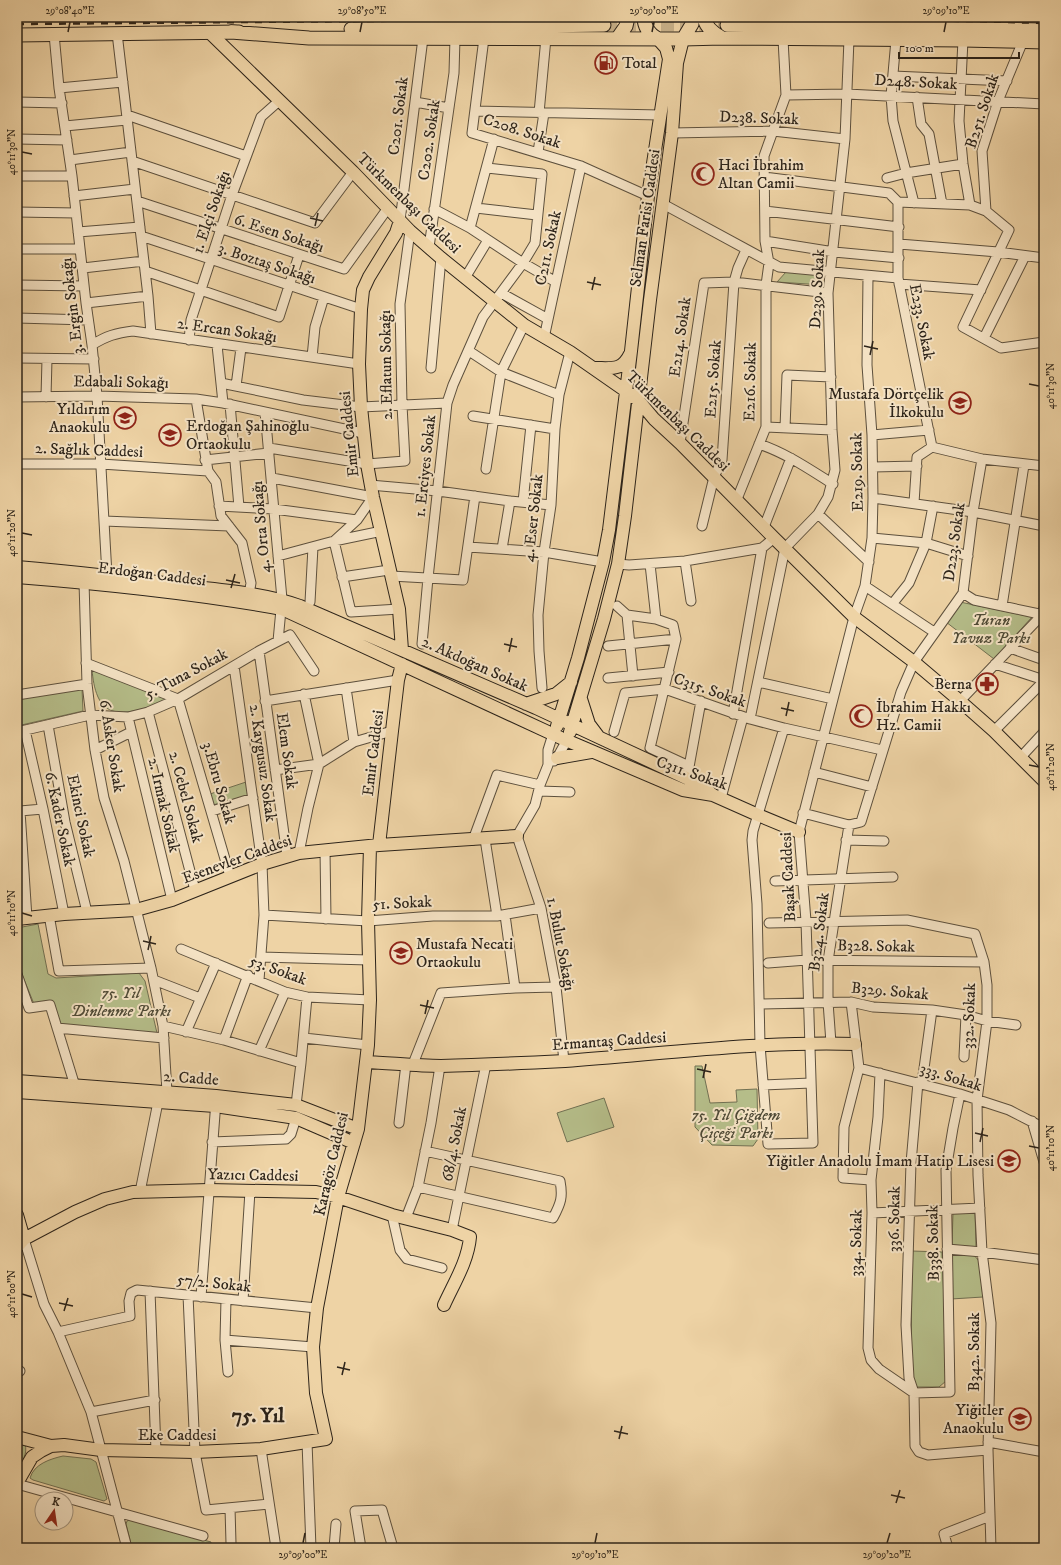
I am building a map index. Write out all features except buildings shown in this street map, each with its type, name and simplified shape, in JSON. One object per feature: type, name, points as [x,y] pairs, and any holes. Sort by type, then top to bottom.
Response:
[{"type":"highway","points":[[617,39],[626,26],[628,17]]},
{"type":"highway","points":[[644,17],[646,27],[651,34],[658,39]]},
{"type":"highway","points":[[683,39],[692,24],[692,17]]},
{"type":"highway","points":[[704,17],[707,26],[714,34],[722,38]]},
{"type":"highway","points":[[17,35],[604,25]]},
{"type":"highway","points":[[727,25],[1044,30]]},
{"type":"highway","points":[[231,32],[309,38],[722,38],[1044,42]]},
{"type":"main road","name":"Türkmenbaşı Caddesi","points":[[208,32],[353,172],[400,221],[441,258],[465,278],[498,297],[524,325],[595,368],[639,401],[654,419],[737,499],[854,617],[914,662],[960,701],[994,731],[1044,781]]},
{"type":"main road","name":"Selman Farisi Caddesi","points":[[553,734],[560,720],[571,682],[603,562],[609,530],[648,196],[669,59],[666,48],[658,39]]},
{"type":"main road","name":"Selman Farisi Caddesi","points":[[567,740],[573,725],[604,619],[618,564],[672,133],[678,63],[683,39]]},
{"type":"main road","name":"Emir Caddesi","points":[[400,221],[396,233],[363,290],[359,364],[361,407],[370,485],[382,531],[399,609],[402,650]]},
{"type":"main road","points":[[595,368],[620,367],[626,361],[631,351]]},
{"type":"main road","name":"Erdoğan Caddesi","points":[[17,567],[107,575],[249,594],[282,604]]},
{"type":"main road","name":"Erdoğan Caddesi","points":[[17,578],[84,582],[248,603],[282,604]]},
{"type":"main road","name":"2. Akdoğan Sokak","points":[[282,604],[402,650],[531,706],[687,778],[717,796]]},
{"type":"main road","name":"C311. Sokak","points":[[282,604],[402,664],[553,734],[683,790],[717,796],[799,832]]},
{"type":"main road","name":"Emir Caddesi","points":[[374,845],[392,731],[398,680],[402,664]]},
{"type":"main road","points":[[531,706],[556,694],[571,682]]},
{"type":"main road","points":[[581,696],[589,724],[598,737]]},
{"type":"main road","points":[[552,761],[585,752],[594,752]]},
{"type":"main road","name":"Esenevler Caddesi","points":[[22,919],[87,912],[136,910],[172,900],[230,876],[293,854],[374,845],[473,840],[517,836]]},
{"type":"main road","name":"Karagöz Caddesi","points":[[326,1438],[316,1394],[313,1347],[317,1308],[338,1197],[358,1129],[368,1045],[370,1000],[368,921],[374,845]]},
{"type":"main road","name":"Ermantaş Caddesi","points":[[366,1062],[440,1066],[564,1061],[760,1045],[809,1043],[855,1044]]},
{"type":"main road","name":"2. Cadde","points":[[17,1081],[167,1092],[216,1101],[296,1118],[354,1143]]},
{"type":"main road","name":"2. Cadde","points":[[17,1092],[158,1102],[216,1101],[296,1105],[358,1129]]},
{"type":"main road","name":"Yazıcı Caddesi","points":[[21,1243],[75,1212],[105,1199],[133,1192],[209,1190],[316,1192],[338,1197],[392,1216],[406,1218],[452,1230],[470,1237],[469,1249],[444,1305]]},
{"type":"main road","points":[[17,1215],[21,1243]]},
{"type":"main road","name":"Eke Caddesi","points":[[17,1437],[52,1446]]},
{"type":"main road","name":"Eke Caddesi","points":[[17,1484],[32,1457],[52,1446],[64,1444],[100,1450],[195,1452],[261,1449],[326,1438]]},
{"type":"street","points":[[117,33],[136,189],[151,334]]},
{"type":"street","name":"3. Ergin Sokağı","points":[[54,34],[94,359],[107,575]]},
{"type":"street","name":"C201. Sokak","points":[[400,221],[423,38]]},
{"type":"street","name":"C202. Sokak","points":[[429,247],[454,73],[455,38]]},
{"type":"street","name":"C208. Sokak","points":[[484,38],[472,133],[581,166],[648,196]]},
{"type":"street","points":[[538,152],[542,113],[546,38]]},
{"type":"street","points":[[783,39],[786,95]]},
{"type":"street","name":"D239. Sokak","points":[[785,548],[818,514],[828,497],[833,484],[835,470],[832,430],[828,293],[834,252],[845,139],[849,39]]},
{"type":"street","points":[[896,40],[891,96],[893,121],[914,203]]},
{"type":"street","points":[[963,40],[959,121],[963,164],[970,206]]},
{"type":"street","name":"B251. Sokak","points":[[986,211],[982,151],[998,101],[1023,41]]},
{"type":"street","points":[[893,76],[1007,81]]},
{"type":"street","points":[[60,88],[123,82]]},
{"type":"street","name":"D248. Sokak","points":[[786,95],[847,94],[1044,104]]},
{"type":"street","name":"E216. Sokak","points":[[737,499],[766,427],[766,285],[769,263],[765,241],[764,156],[786,95]]},
{"type":"street","points":[[917,97],[921,124],[929,134],[942,204]]},
{"type":"street","name":"1. Elçi Sokağı","points":[[189,340],[191,320],[246,156],[261,118],[279,101]]},
{"type":"street","points":[[17,102],[62,103]]},
{"type":"street","points":[[415,102],[449,108]]},
{"type":"street","points":[[475,111],[660,115]]},
{"type":"street","points":[[65,126],[127,117],[246,156]]},
{"type":"street","name":"D238. Sokak","points":[[672,133],[773,131],[845,139]]},
{"type":"street","points":[[17,139],[67,140]]},
{"type":"street","points":[[470,228],[494,139]]},
{"type":"street","points":[[70,160],[132,157],[232,196],[315,223],[353,172]]},
{"type":"street","points":[[887,178],[906,173],[963,164]]},
{"type":"street","name":"C211. Sokak","points":[[544,338],[581,166]]},
{"type":"street","name":"1. Erciyes Sokak","points":[[422,644],[447,403],[453,385],[483,317],[523,263],[535,243],[542,174],[487,168]]},
{"type":"street","points":[[17,176],[72,176]]},
{"type":"street","points":[[764,177],[889,193],[898,202],[970,206],[986,211],[1009,230],[963,327],[1001,348],[1044,342]]},
{"type":"street","points":[[74,196],[136,189]]},
{"type":"street","name":"6. Esen Sokağı","points":[[137,202],[344,269],[388,208]]},
{"type":"street","name":"E233. Sokak","points":[[898,202],[899,281],[932,447]]},
{"type":"street","points":[[663,204],[769,263],[779,267],[981,290]]},
{"type":"street","points":[[476,208],[537,215]]},
{"type":"street","points":[[434,209],[470,228],[523,263],[556,282]]},
{"type":"street","points":[[765,210],[899,227]]},
{"type":"street","points":[[17,212],[76,213]]},
{"type":"street","points":[[78,232],[140,227]]},
{"type":"street","name":"2. Eflatun Sokağı","points":[[367,464],[405,461],[402,405],[400,304],[410,230]]},
{"type":"street","name":"3. Boztaş Sokağı","points":[[141,236],[361,309]]},
{"type":"street","points":[[465,278],[488,240]]},
{"type":"street","points":[[765,241],[834,252],[898,258]]},
{"type":"street","points":[[899,244],[998,252],[1044,258]]},
{"type":"street","points":[[17,249],[80,249]]},
{"type":"street","name":"E215. Sokak","points":[[702,526],[714,477],[722,460],[734,282],[746,250]]},
{"type":"street","points":[[145,271],[279,317],[299,255]]},
{"type":"street","points":[[984,338],[1024,256]]},
{"type":"street","points":[[431,368],[441,258]]},
{"type":"street","points":[[83,268],[144,261]]},
{"type":"street","name":"E219. Sokak","points":[[854,617],[865,586],[872,538],[873,466],[867,365],[868,276]]},
{"type":"street","points":[[734,282],[828,293]]},
{"type":"street","name":"E214. Sokak","points":[[680,443],[704,283],[734,282]]},
{"type":"street","points":[[17,285],[84,286]]},
{"type":"street","points":[[86,303],[148,296]]},
{"type":"street","points":[[312,357],[315,327],[324,297]]},
{"type":"street","points":[[498,297],[548,319]]},
{"type":"street","points":[[17,318],[88,320]]},
{"type":"street","points":[[486,469],[501,372],[524,325]]},
{"type":"street","name":"2. Ercan Sokağı","points":[[92,345],[104,337],[133,331],[241,348],[359,364]]},
{"type":"street","points":[[217,344],[221,383],[235,456],[239,507]]},
{"type":"street","points":[[236,386],[241,348]]},
{"type":"street","points":[[469,350],[501,372],[559,395]]},
{"type":"street","name":"4. Eser Sokak","points":[[542,688],[538,615],[544,552],[552,505],[555,429],[559,395],[570,352]]},
{"type":"street","points":[[17,358],[94,359]]},
{"type":"street","points":[[46,397],[47,359]]},
{"type":"street","points":[[785,428],[787,375],[831,377]]},
{"type":"street","points":[[221,383],[303,400],[361,407],[447,403]]},
{"type":"street","name":"Edabali Sokağı","points":[[17,398],[97,396],[196,399],[226,403],[364,433]]},
{"type":"street","points":[[196,399],[205,460],[208,471],[216,482],[221,516],[242,543],[251,583],[249,594]]},
{"type":"street","name":"4. Orta Sokağı","points":[[265,412],[282,604],[278,641]]},
{"type":"street","points":[[473,416],[555,429]]},
{"type":"street","points":[[523,502],[531,425]]},
{"type":"street","points":[[766,427],[832,430]]},
{"type":"street","points":[[872,435],[929,430]]},
{"type":"street","points":[[759,444],[776,450],[791,458],[833,484]]},
{"type":"street","points":[[914,503],[918,457],[932,447],[982,459],[1024,465],[1044,466]]},
{"type":"street","points":[[205,460],[269,451],[367,464]]},
{"type":"street","points":[[764,527],[791,458]]},
{"type":"street","name":"D223. Sokak","points":[[914,662],[962,593],[982,459]]},
{"type":"street","name":"2. Sağlık Caddesi","points":[[17,464],[101,464],[208,471]]},
{"type":"street","points":[[1002,606],[1024,465]]},
{"type":"street","points":[[873,466],[917,466]]},
{"type":"street","points":[[272,478],[373,497],[357,520],[334,541]]},
{"type":"street","points":[[370,485],[438,491],[552,505]]},
{"type":"street","points":[[342,577],[390,573],[428,578],[463,580],[474,496]]},
{"type":"street","points":[[873,498],[973,512],[1044,526]]},
{"type":"street","points":[[502,549],[510,501]]},
{"type":"street","points":[[219,506],[274,509],[357,520]]},
{"type":"street","points":[[893,603],[910,583],[926,543],[933,506]]},
{"type":"street","points":[[818,514],[868,562]]},
{"type":"street","points":[[104,521],[229,526]]},
{"type":"street","points":[[278,556],[334,541],[382,531]]},
{"type":"street","points":[[618,564],[650,564],[685,561],[762,548],[774,538]]},
{"type":"street","points":[[872,538],[926,543],[968,556]]},
{"type":"street","points":[[334,541],[351,612],[399,609]]},
{"type":"street","points":[[310,602],[313,547]]},
{"type":"street","points":[[468,547],[544,552],[603,562]]},
{"type":"street","points":[[733,714],[762,548]]},
{"type":"street","points":[[717,796],[758,682],[785,548]]},
{"type":"street","points":[[685,561],[691,601]]},
{"type":"street","points":[[650,564],[656,620]]},
{"type":"street","name":"6. Asker Sokak","points":[[84,582],[86,663],[90,715],[95,750],[104,798],[154,980],[163,1026],[167,1092]]},
{"type":"street","points":[[865,586],[893,603],[934,632]]},
{"type":"street","points":[[962,593],[974,600],[1044,613]]},
{"type":"street","points":[[617,606],[627,615],[674,625],[676,639],[650,748],[689,766]]},
{"type":"street","points":[[960,701],[1044,613]]},
{"type":"street","points":[[627,615],[633,676]]},
{"type":"street","name":"Başak Caddesi","points":[[763,1085],[768,1144],[813,1142],[806,921],[799,832],[854,617]]},
{"type":"street","name":"5. Tuna Sokak","points":[[21,731],[90,715],[128,717],[148,712],[178,699],[259,651],[290,635],[314,671]]},
{"type":"street","points":[[608,646],[676,639]]},
{"type":"street","points":[[1010,648],[1044,660]]},
{"type":"street","name":"Elem Sokak","points":[[259,651],[275,770],[293,854]]},
{"type":"street","points":[[803,813],[849,825],[861,822],[901,692],[914,662]]},
{"type":"street","points":[[86,663],[178,699]]},
{"type":"street","points":[[994,731],[1044,680],[995,664]]},
{"type":"street","name":"2. Kaygusuz Sokak","points":[[234,666],[262,864],[264,915],[259,980]]},
{"type":"street","points":[[608,678],[669,672]]},
{"type":"street","points":[[265,700],[398,680]]},
{"type":"street","points":[[758,682],[833,699]]},
{"type":"street","points":[[17,695],[88,684]]},
{"type":"street","points":[[346,688],[354,742]]},
{"type":"street","name":"C315. Sokak","points":[[614,732],[625,693],[665,689],[746,718],[882,750]]},
{"type":"street","points":[[293,854],[320,764],[304,694]]},
{"type":"street","name":"3.Ebru Sokak","points":[[178,699],[230,876]]},
{"type":"street","points":[[687,778],[701,701]]},
{"type":"street","name":"2. Cebel Sokak","points":[[148,712],[195,890]]},
{"type":"street","name":"2. Irmak Sokak","points":[[128,717],[172,900]]},
{"type":"street","name":"Ekinci Sokak","points":[[48,725],[65,822],[87,912]]},
{"type":"street","points":[[784,728],[753,831],[752,840],[757,904],[760,1045],[763,1085],[811,1083]]},
{"type":"street","name":"6. Kader Sokak","points":[[21,731],[43,809],[64,914]]},
{"type":"street","points":[[275,770],[320,764],[354,742],[392,731]]},
{"type":"street","points":[[95,750],[131,732]]},
{"type":"street","points":[[1021,757],[1044,732]]},
{"type":"street","points":[[552,761],[548,750],[553,734]]},
{"type":"street","points":[[517,836],[535,805],[539,788],[552,761],[567,740]]},
{"type":"street","points":[[814,772],[872,787]]},
{"type":"street","points":[[473,840],[497,775],[539,788],[570,792]]},
{"type":"street","points":[[212,811],[253,798]]},
{"type":"street","points":[[22,919],[20,811],[43,809]]},
{"type":"street","name":"B324. Sokak","points":[[831,1043],[828,1002],[828,961],[849,825]]},
{"type":"street","name":"1. Bulut Sokağı","points":[[517,836],[541,908],[556,987],[564,1061]]},
{"type":"street","points":[[486,839],[515,988]]},
{"type":"street","points":[[846,840],[884,841]]},
{"type":"street","points":[[325,850],[326,919]]},
{"type":"street","points":[[775,881],[893,877]]},
{"type":"street","name":"51. Sokak","points":[[264,915],[368,921],[433,916],[501,916],[541,908]]},
{"type":"street","points":[[49,915],[59,971],[151,968]]},
{"type":"street","name":"332. Sokak","points":[[834,922],[907,920],[975,934],[984,962],[987,985],[988,1021],[977,1100]]},
{"type":"street","points":[[769,923],[806,921],[834,922]]},
{"type":"street","name":"53. Sokak","points":[[181,949],[248,975],[285,992],[307,997],[370,1000]]},
{"type":"street","points":[[261,957],[369,960]]},
{"type":"street","name":"B328. Sokak","points":[[768,962],[807,960],[984,962]]},
{"type":"street","points":[[186,1032],[216,963]]},
{"type":"street","points":[[17,974],[29,1008],[50,1005],[75,1086]]},
{"type":"street","points":[[224,1040],[248,975]]},
{"type":"street","points":[[154,980],[200,998]]},
{"type":"street","points":[[399,1123],[410,1064],[441,993],[556,987]]},
{"type":"street","points":[[259,1051],[285,992]]},
{"type":"street","points":[[296,1105],[307,997]]},
{"type":"street","points":[[851,1002],[859,1068],[844,1127],[843,1178],[871,1180]]},
{"type":"street","name":"B329. Sokak","points":[[759,1004],[851,1002],[873,1007],[932,1010],[1016,1025]]},
{"type":"street","name":"336. Sokak","points":[[932,1010],[920,1083],[911,1163],[906,1325],[909,1378],[914,1393],[915,1446],[919,1452],[928,1455],[988,1446]]},
{"type":"street","points":[[964,1057],[966,1015]]},
{"type":"street","points":[[163,1026],[224,1040],[301,1063]]},
{"type":"street","points":[[57,1028],[164,1038]]},
{"type":"street","points":[[304,1038],[368,1045]]},
{"type":"street","name":"68/4. Sokak","points":[[452,1230],[465,1160],[486,1064]]},
{"type":"street","points":[[406,1218],[418,1187],[431,1123],[440,1066]]},
{"type":"street","name":"333. Sokak","points":[[859,1068],[960,1094],[1009,1110],[1044,1128]]},
{"type":"street","name":"334. Sokak","points":[[880,1073],[878,1117],[871,1180],[872,1213],[868,1348],[871,1360],[879,1369],[914,1393]]},
{"type":"street","name":"B338. Sokak","points":[[914,1393],[950,1392],[946,1170],[952,1128],[960,1094]]},
{"type":"street","name":"B342. Sokak","points":[[977,1100],[982,1252],[991,1323],[988,1446],[990,1548]]},
{"type":"street","points":[[201,1297],[216,1101]]},
{"type":"street","points":[[140,1192],[158,1102]]},
{"type":"street","points":[[212,1142],[286,1139],[291,1134],[296,1118]]},
{"type":"street","points":[[1032,1121],[1044,1162]]},
{"type":"street","points":[[418,1187],[553,1218],[561,1204],[562,1192],[560,1181],[425,1151]]},
{"type":"street","points":[[243,1301],[250,1191]]},
{"type":"street","points":[[872,1213],[980,1208]]},
{"type":"street","points":[[392,1216],[400,1250],[407,1259],[442,1268]]},
{"type":"street","points":[[21,1243],[44,1304],[58,1332],[91,1412],[127,1548]]},
{"type":"street","points":[[947,1249],[1044,1260]]},
{"type":"street","name":"57/2. Sokak","points":[[58,1332],[130,1316],[129,1301],[131,1293],[137,1290],[317,1308]]},
{"type":"street","points":[[150,1291],[156,1451]]},
{"type":"street","points":[[188,1295],[195,1452],[206,1510],[269,1504]]},
{"type":"street","points":[[226,1299],[228,1372]]},
{"type":"street","points":[[226,1340],[313,1347]]},
{"type":"street","points":[[91,1412],[155,1400]]},
{"type":"street","points":[[306,1442],[311,1548]]},
{"type":"street","points":[[988,1446],[1044,1452]]},
{"type":"street","points":[[261,1449],[276,1548]]},
{"type":"street","points":[[17,1484],[203,1536]]},
{"type":"street","points":[[230,1508],[230,1544]]},
{"type":"street","points":[[361,1548],[355,1511],[382,1510],[393,1548]]},
{"type":"street","points":[[948,1548],[944,1534],[990,1516]]},
{"type":"street","points":[[334,1548],[336,1524]]},
{"type":"green space","points":[[786,272],[820,274],[823,285],[777,282]]},
{"type":"green space","name":"Turan Yavuz Parkı","points":[[960,602],[1032,617],[994,659],[946,622]]},
{"type":"green space","points":[[92,670],[165,698],[164,702],[147,708],[128,712],[110,710],[103,705],[98,697]]},
{"type":"green space","points":[[82,689],[83,711],[17,726],[18,697]]},
{"type":"green space","points":[[246,782],[249,795],[213,805],[210,794]]},
{"type":"green space","name":"75. Yıl Dinlenme Parkı","points":[[38,924],[48,974],[56,978],[139,973],[145,981],[157,1033],[64,1026],[60,1022],[53,1001],[34,1004],[17,962],[17,928]]},
{"type":"green space","name":"75. Yıl Çiğdem Çiçeği Parkı","points":[[695,1066],[702,1066],[710,1103],[737,1102],[736,1090],[757,1089],[758,1139],[753,1146],[712,1145],[695,1127]]},
{"type":"green space","points":[[604,1098],[614,1127],[567,1142],[557,1113]]},
{"type":"green space","points":[[975,1212],[976,1247],[952,1245],[953,1213]]},
{"type":"green space","points":[[912,1251],[942,1252],[947,1373],[946,1381],[939,1387],[915,1387],[911,1380]]},
{"type":"green space","points":[[952,1254],[973,1254],[979,1261],[983,1297],[951,1299]]},
{"type":"green space","points":[[17,1441],[25,1444],[26,1451],[17,1470]]},
{"type":"green space","points":[[63,1456],[91,1459],[96,1462],[107,1499],[104,1501],[30,1478],[35,1469],[43,1463]]},
{"type":"green space","points":[[130,1520],[211,1542],[211,1544],[199,1545],[198,1548],[132,1548],[126,1524],[127,1521]]},
{"type":"tunnel","points":[[604,25],[727,25]]},
{"type":"railway","points":[[728,18],[1044,23]]},
{"type":"railway","points":[[17,24],[605,19]]},
{"type":"place","name":"Total","points":[[606,63]]},
{"type":"place","name":"Haci İbrahim Altan Camii","points":[[703,174]]},
{"type":"place","name":"Mustafa Dörtçelik İlkokulu","points":[[960,403]]},
{"type":"place","name":"Yıldırım Anaokulu","points":[[125,418]]},
{"type":"place","name":"Erdoğan Şahinoğlu Ortaokulu","points":[[170,435]]},
{"type":"place","name":"Berna","points":[[987,684]]},
{"type":"place","name":"İbrahim Hakkı Hz. Camii","points":[[861,716]]},
{"type":"place","name":"Mustafa Necati Ortaokulu","points":[[401,953]]},
{"type":"place","name":"Yiğitler Anadolu İmam Hatip Lisesi","points":[[1009,1161]]},
{"type":"place","name":"Yiğitler Anaokulu","points":[[1020,1419]]},
{"type":"district","name":"75. Yıl","points":[[258,1416]]}]
